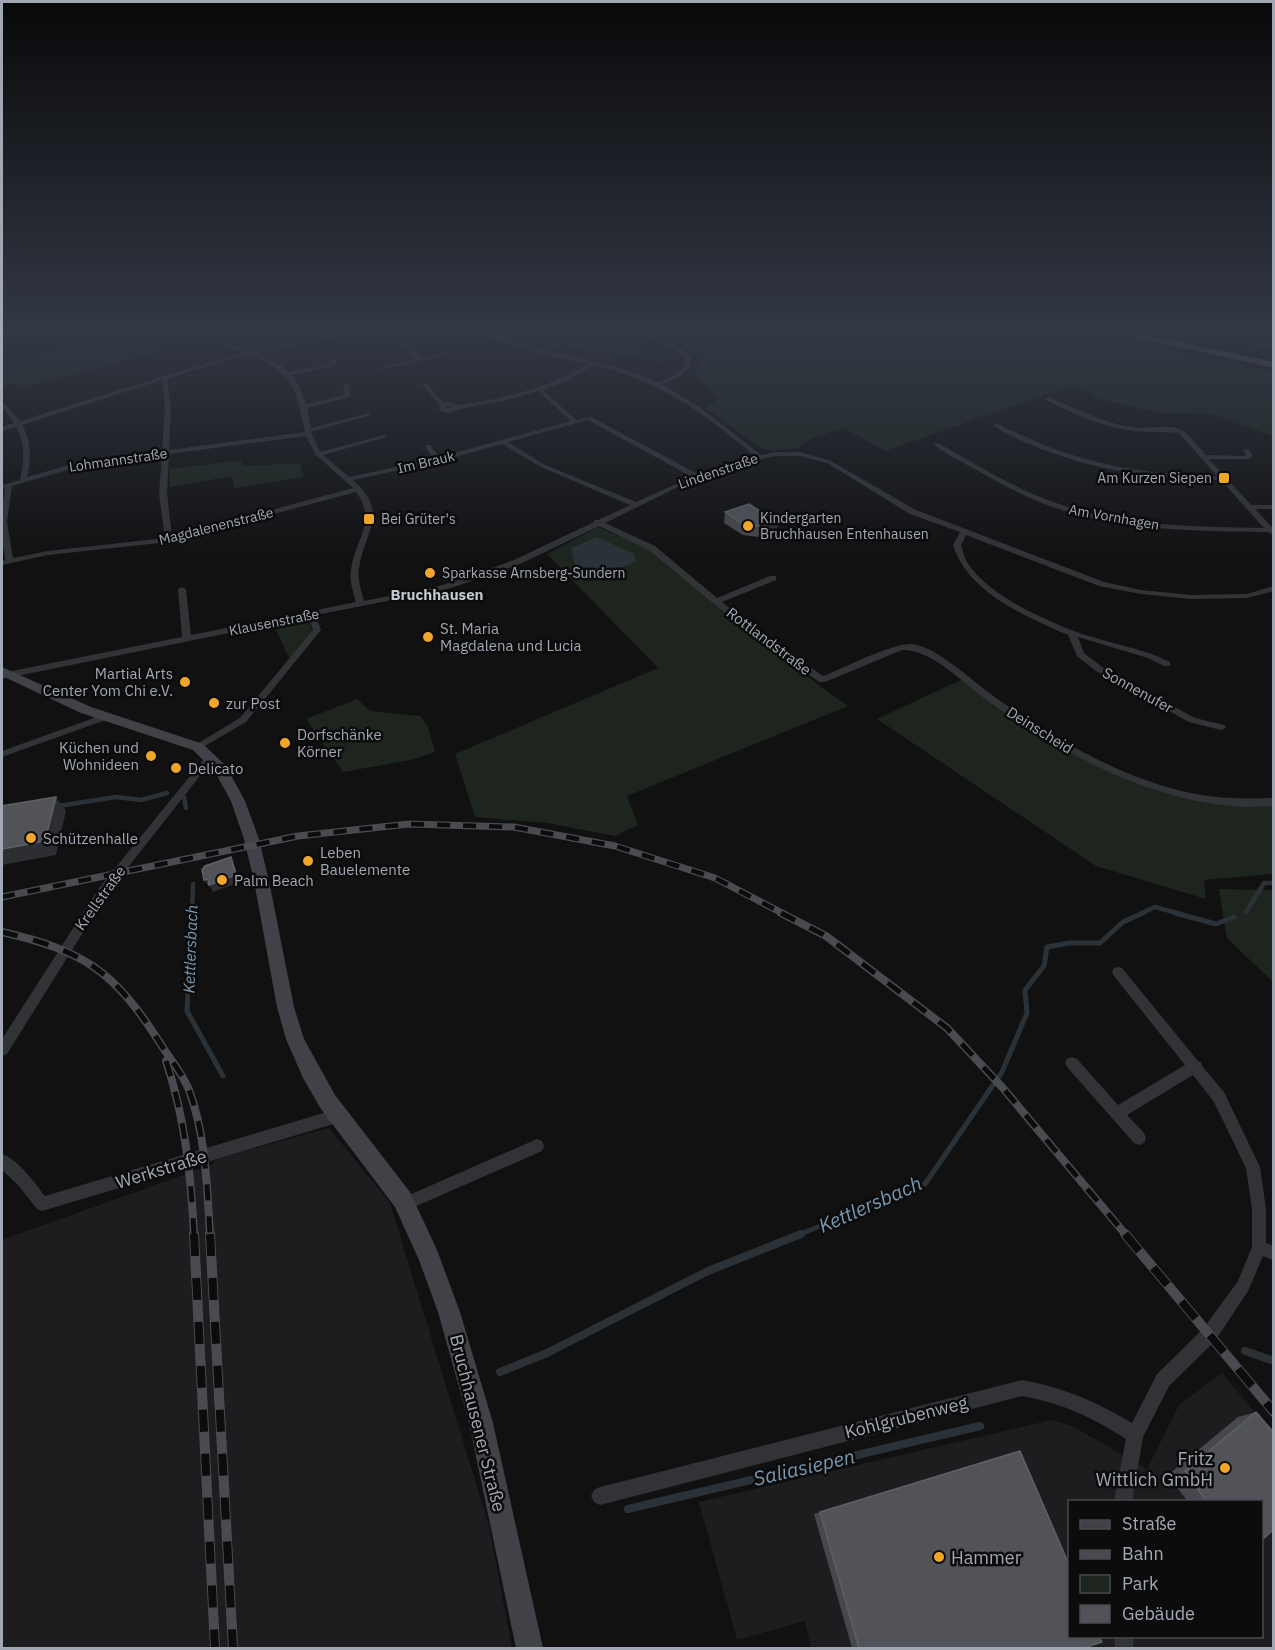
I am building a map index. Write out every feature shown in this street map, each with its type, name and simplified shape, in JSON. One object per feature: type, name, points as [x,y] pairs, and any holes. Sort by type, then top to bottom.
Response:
[{"type":"street","points":[[2,404],[20,424],[28,447],[23,480]]},
{"type":"street","points":[[2,429],[80,404]]},
{"type":"street","points":[[167,404],[164,453],[164,518],[169,540]]},
{"type":"street","points":[[302,404],[308,432],[319,454],[366,499],[369,519],[354,579],[361,605]]},
{"type":"street","points":[[303,407],[315,404]]},
{"type":"street","points":[[442,404],[441,409],[445,411],[472,404]]},
{"type":"street","points":[[555,404],[574,421]]},
{"type":"street","points":[[694,404],[759,456]]},
{"type":"street","points":[[1058,404],[1085,418],[1106,424],[1181,432],[1272,532]]},
{"type":"street","name":"Lohmannstraße","points":[[5,486],[80,464],[308,432],[368,415]]},
{"type":"street","name":"Im Brauk","points":[[347,479],[437,460],[574,421],[594,419],[698,477]]},
{"type":"street","points":[[996,425],[1047,451],[1099,467],[1158,477],[1224,478]]},
{"type":"street","points":[[319,454],[384,437]]},
{"type":"street","points":[[503,442],[543,466],[634,504]]},
{"type":"street","name":"Am Vornhagen","points":[[936,444],[1020,490],[1071,510],[1158,526],[1272,532]]},
{"type":"street","points":[[428,447],[437,460]]},
{"type":"street","points":[[1203,455],[1247,458],[1250,456],[1246,450]]},
{"type":"street","name":"Lindenstraße","points":[[361,605],[445,587],[489,573],[634,504],[698,477],[759,456],[794,454],[834,464],[896,504],[963,533],[1102,584],[1160,594],[1214,597],[1255,595]]},
{"type":"street","points":[[5,486],[3,522],[5,562]]},
{"type":"street","name":"Magdalenenstraße","points":[[5,562],[48,553],[169,540],[358,489]]},
{"type":"street","points":[[1251,507],[1274,507]]},
{"type":"street","name":"Rottlandstraße","points":[[597,522],[652,548],[717,601],[822,680]]},
{"type":"street","name":"Sonnenufer","points":[[963,533],[958,542],[961,561],[977,580],[1003,598],[1072,633],[1151,656],[1167,664]]},
{"type":"street","name":"Rottlandstraße","points":[[717,601],[773,578]]},
{"type":"street","points":[[1255,595],[1274,588]]},
{"type":"street","points":[[182,589],[188,640]]},
{"type":"street","points":[[1255,595],[1274,596]]},
{"type":"street","name":"Klausenstraße","points":[[4,674],[361,605]]},
{"type":"street","points":[[4,674],[105,717],[204,751],[243,720],[277,676],[312,639],[317,630],[312,615]]},
{"type":"street","name":"Sonnenufer","points":[[1072,633],[1080,654],[1099,669],[1192,720],[1221,728]]},
{"type":"street","name":"Deinscheid","points":[[822,680],[902,647],[914,647],[1045,735],[1112,770],[1187,797],[1229,802],[1274,802]]},
{"type":"street","points":[[2,754],[105,717]]},
{"type":"street","name":"Krellstraße","points":[[2,1050],[103,891],[204,751]]},
{"type":"street","name":"Bruchhausener Straße","points":[[204,751],[224,773],[240,804],[294,1036],[304,1062],[337,1116],[405,1204],[453,1323],[502,1519],[530,1648]]},
{"type":"street","points":[[1118,972],[1219,1097],[1253,1167],[1266,1251],[1209,1335],[1162,1380],[1135,1435],[1123,1500]]},
{"type":"street","points":[[1072,1063],[1138,1138]]},
{"type":"street","points":[[1116,1113],[1196,1066]]},
{"type":"street","name":"Werkstraße","points":[[2,1161],[23,1180],[42,1204],[337,1116]]},
{"type":"street","points":[[405,1204],[537,1146]]},
{"type":"street","name":"Kohlgrubenweg","points":[[600,1496],[1022,1388],[1053,1392],[1086,1404],[1135,1435]]},
{"type":"shaded area","points":[[597,537],[634,554],[636,561],[600,575],[577,573],[571,548]]},
{"type":"shaded area","points":[[329,1128],[390,1203],[489,1526],[512,1648],[2,1648],[2,1240],[211,1165],[216,1159]]},
{"type":"shaded area","points":[[1222,1373],[1273,1434],[1273,1648],[811,1648],[805,1621],[737,1640],[699,1502],[1052,1420],[1072,1426],[1147,1469],[1179,1405]]},
{"type":"green space","points":[[711,404],[1018,404],[885,451],[844,428],[812,438],[796,449],[763,449],[705,408]]},
{"type":"green space","points":[[1121,404],[1273,404],[1273,436],[1211,414],[1159,413]]},
{"type":"green space","points":[[241,460],[242,466],[300,463],[304,477],[234,488],[232,476],[170,487],[170,469]]},
{"type":"green space","points":[[598,527],[661,554],[736,625],[848,706],[627,796],[638,825],[615,836],[547,823],[475,817],[455,754],[658,668],[547,554]]},
{"type":"green space","points":[[308,619],[313,633],[312,638],[289,658],[274,626]]},
{"type":"green space","points":[[965,678],[1057,738],[1122,772],[1191,795],[1228,800],[1273,799],[1273,874],[1204,880],[1206,899],[1096,866],[877,719]]},
{"type":"green space","points":[[357,699],[370,711],[420,716],[428,727],[435,752],[411,760],[343,772],[306,719]]},
{"type":"green space","points":[[1219,889],[1273,890],[1273,982],[1227,938]]},
{"type":"building","points":[[749,504],[778,523],[760,526],[744,525],[725,512]]},
{"type":"building","points":[[56,797],[45,841],[2,849],[2,806]]},
{"type":"building","points":[[231,857],[236,875],[209,885],[208,879],[204,880],[202,870],[205,866]]},
{"type":"building","name":"Fritz Wittlich GmbH","points":[[1256,1412],[1274,1433],[1274,1529],[1263,1539],[1263,1500],[1206,1500],[1185,1471]]},
{"type":"building","name":"Hammer","points":[[1020,1451],[1068,1562],[1068,1638],[1100,1638],[1102,1642],[1084,1648],[859,1648],[820,1512]]},
{"type":"waterway","name":"Kettlersbach","points":[[58,806],[116,797],[141,800],[167,793]]},
{"type":"waterway","name":"Kettlersbach","points":[[184,797],[186,808]]},
{"type":"waterway","points":[[1246,912],[1264,883],[1274,883]]},
{"type":"waterway","name":"Kettlersbach","points":[[192,914],[193,884]]},
{"type":"waterway","name":"Kettlersbach","points":[[1140,914],[1155,907],[1181,914]]},
{"type":"waterway","name":"Kettlersbach","points":[[192,913],[187,1011],[223,1076]]},
{"type":"waterway","name":"Kettlersbach","points":[[798,1235],[925,1184],[1002,1072],[1027,1013],[1025,990],[1044,966],[1047,947],[1069,943],[1100,943],[1123,922],[1143,913]]},
{"type":"waterway","name":"Kettlersbach","points":[[1175,913],[1216,924],[1234,917]]},
{"type":"waterway","name":"Kettlersbach","points":[[500,1372],[547,1353],[708,1271],[801,1234]]},
{"type":"waterway","name":"Saliasiepen","points":[[1245,1351],[1274,1361]]},
{"type":"waterway","name":"Saliasiepen","points":[[628,1509],[980,1426]]},
{"type":"railway","points":[[2,897],[298,836],[409,824],[514,827],[615,846],[715,878],[784,914]]},
{"type":"railway","points":[[781,913],[826,936],[947,1028],[1002,1087],[1126,1235]]},
{"type":"railway","points":[[2,932],[31,939],[76,956],[112,981],[143,1018],[183,1078],[195,1107],[205,1162],[210,1235]]},
{"type":"railway","points":[[166,1061],[173,1082],[186,1147],[194,1235]]},
{"type":"railway","points":[[194,1234],[215,1648]]},
{"type":"railway","points":[[210,1234],[233,1648]]},
{"type":"railway","points":[[1125,1234],[1274,1412]]},
{"type":"place","name":"Am Kurzen Siepen","points":[[1224,478]]},
{"type":"place","name":"Bei Grüter's","points":[[369,519]]},
{"type":"place","name":"Kindergarten Bruchhausen Entenhausen","points":[[748,526]]},
{"type":"place","name":"Sparkasse Arnsberg-Sundern","points":[[430,573]]},
{"type":"place","name":"St. Maria Magdalena und Lucia","points":[[428,637]]},
{"type":"place","name":"Martial Arts Center Yom Chi e.V.","points":[[185,682]]},
{"type":"place","name":"zur Post","points":[[214,703]]},
{"type":"place","name":"Dorfschänke Körner","points":[[285,743]]},
{"type":"place","name":"Küchen und Wohnideen","points":[[151,756]]},
{"type":"place","name":"Delicato","points":[[176,768]]},
{"type":"place","name":"Schützenhalle","points":[[31,838]]},
{"type":"place","name":"Leben Bauelemente","points":[[308,861]]},
{"type":"place","name":"Palm Beach","points":[[222,880]]},
{"type":"place","name":"Fritz Wittlich GmbH","points":[[1225,1468]]},
{"type":"place","name":"Hammer","points":[[939,1557]]},
{"type":"district","name":"Bruchhausen","points":[[437,594]]}]
